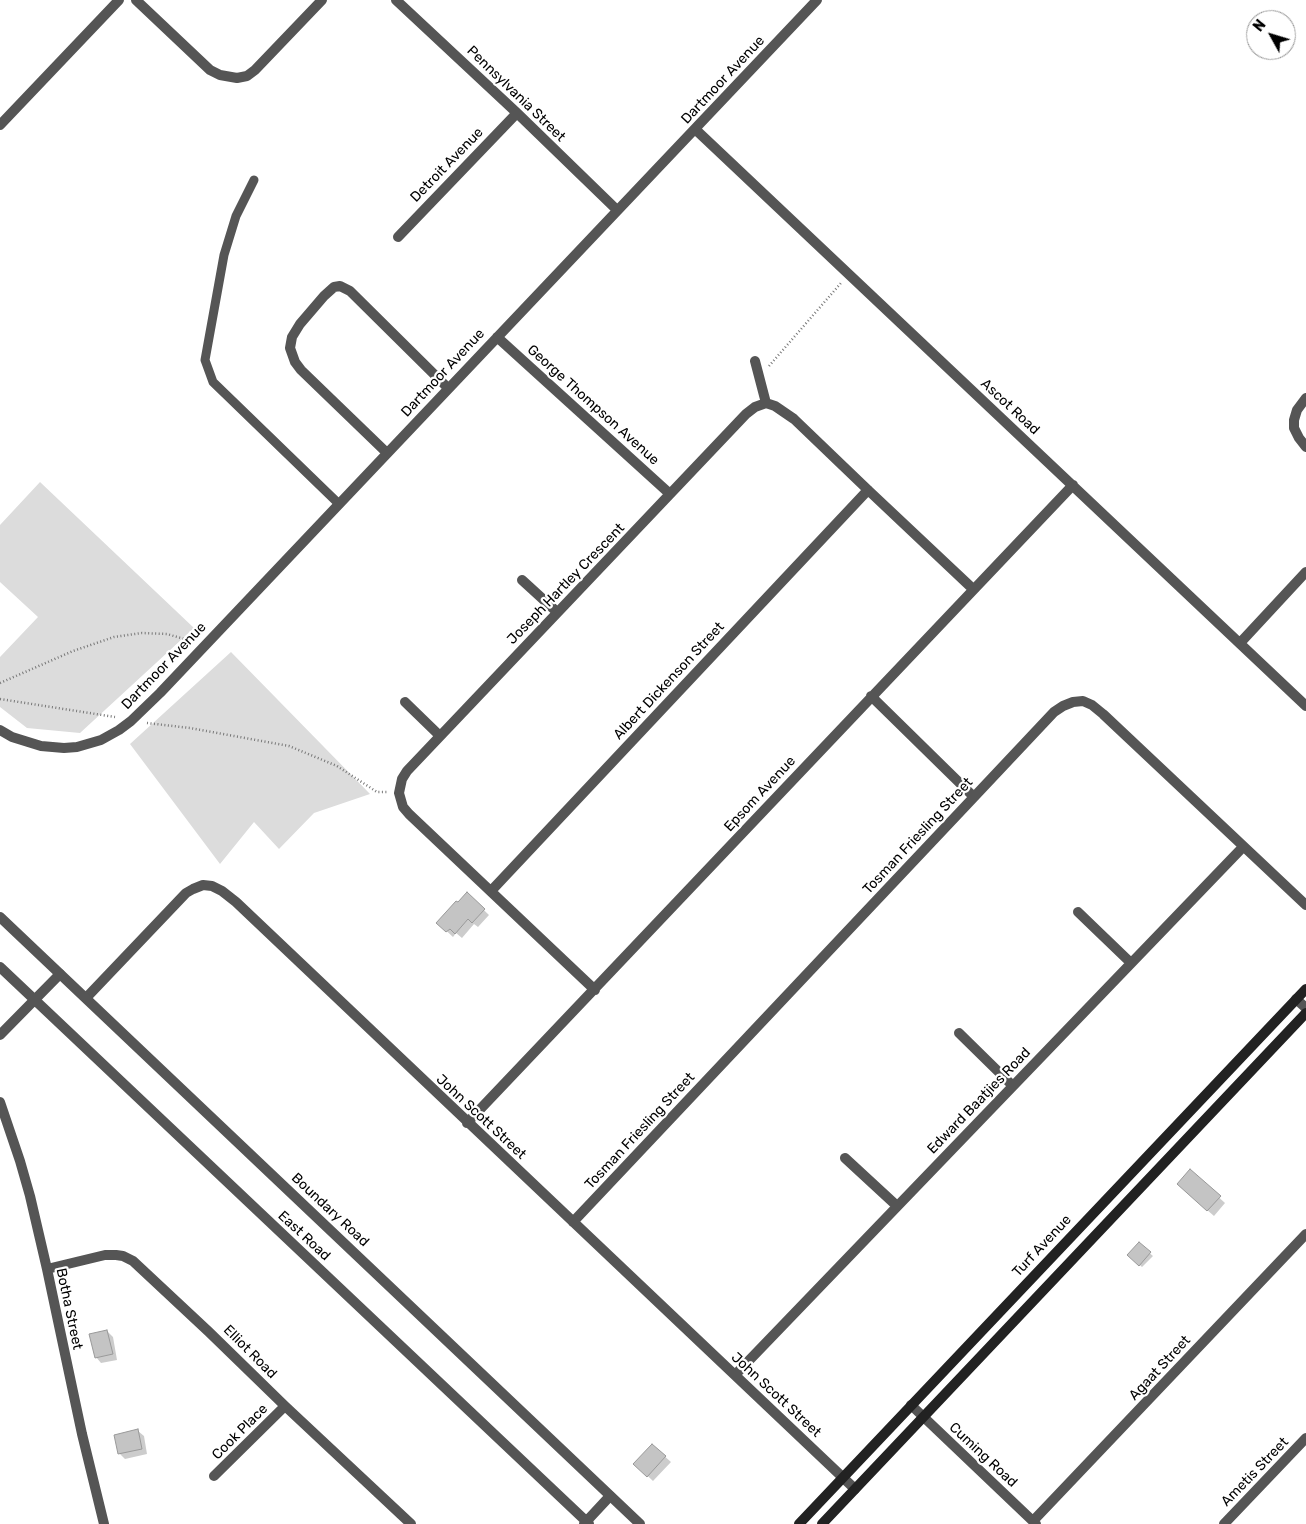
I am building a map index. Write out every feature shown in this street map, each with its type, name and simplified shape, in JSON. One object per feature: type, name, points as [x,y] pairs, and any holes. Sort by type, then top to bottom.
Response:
[{"type":"main road","name":"Turf Avenue","points":[[799,1524],[1306,988]]},
{"type":"main road","points":[[822,1524],[1306,1013]]},
{"type":"street","points":[[0,124],[118,0]]},
{"type":"street","points":[[136,0],[210,70],[220,75],[237,78],[247,76],[255,70],[322,0]]},
{"type":"street","name":"Pennsylvania Street","points":[[396,0],[617,210]]},
{"type":"street","name":"Dartmoor Avenue","points":[[0,730],[12,737],[41,746],[54,748],[77,747],[110,736],[131,721],[160,693],[817,0]]},
{"type":"street","name":"Detroit Avenue","points":[[398,237],[517,113]]},
{"type":"street","name":"Ascot Road","points":[[695,129],[1306,706]]},
{"type":"street","points":[[387,453],[301,370],[292,355],[290,348],[292,337],[300,324],[324,296],[334,287],[340,286],[350,291],[448,388]]},
{"type":"street","name":"George Thompson Avenue","points":[[497,337],[670,494]]},
{"type":"street","points":[[755,361],[766,403],[775,406],[794,418],[973,589]]},
{"type":"street","points":[[1306,398],[1297,410],[1294,420],[1294,428],[1306,447]]},
{"type":"street","name":"Joseph Hartley Crescent","points":[[399,793],[402,779],[407,771],[746,414],[755,407],[766,403]]},
{"type":"street","name":"Epsom Avenue","points":[[467,1123],[1073,485]]},
{"type":"street","name":"Albert Dickenson Street","points":[[491,891],[868,490]]},
{"type":"street","points":[[1240,643],[1306,572]]},
{"type":"street","points":[[522,580],[557,612]]},
{"type":"street","points":[[871,696],[974,797]]},
{"type":"street","points":[[405,702],[440,736]]},
{"type":"street","name":"Tosman Friesling Street","points":[[573,1222],[1054,712],[1063,706],[1073,702],[1083,702],[1092,705],[1103,714],[1306,906]]},
{"type":"street","points":[[399,793],[403,807],[409,814],[595,990]]},
{"type":"street","name":"Edward Baatjies Road","points":[[735,1375],[1243,847]]},
{"type":"street","name":"John Scott Street","points":[[86,998],[186,893],[204,885],[212,886],[222,891],[236,902],[855,1489]]},
{"type":"street","points":[[1078,912],[1131,963]]},
{"type":"street","name":"Boundary Road","points":[[0,917],[640,1524]]},
{"type":"street","name":"East Road","points":[[0,967],[586,1523]]},
{"type":"street","points":[[0,1035],[60,974]]},
{"type":"street","points":[[1296,999],[1306,1008]]},
{"type":"street","points":[[959,1033],[1013,1086]]},
{"type":"street","name":"Botha Street","points":[[0,1102],[20,1160],[47,1269],[82,1434],[104,1524]]},
{"type":"street","points":[[845,1158],[897,1206]]},
{"type":"street","name":"Agaat Street","points":[[1035,1523],[1306,1234]]},
{"type":"street","name":"Elliot Road","points":[[47,1269],[105,1255],[123,1256],[133,1261],[412,1524]]},
{"type":"street","name":"Cuming Road","points":[[911,1405],[1035,1523]]},
{"type":"street","name":"Cook Place","points":[[214,1476],[285,1406]]},
{"type":"street","name":"Ametis Street","points":[[1224,1524],[1306,1438]]},
{"type":"street","points":[[586,1523],[610,1496]]},
{"type":"lane","points":[[254,180],[236,216],[224,255],[205,360],[213,382],[338,504]]},
{"type":"path","points":[[759,377],[842,282]]},
{"type":"path","points":[[0,683],[73,651],[114,637],[142,633],[167,634],[205,645]]},
{"type":"path","points":[[0,700],[131,721],[190,728],[235,738],[289,746],[337,766],[377,792],[399,793]]},
{"type":"shaded area","points":[[40,482],[194,628],[80,733],[27,728],[0,707],[0,657],[38,617],[0,582],[0,525]]},
{"type":"shaded area","points":[[231,652],[370,794],[314,813],[279,849],[254,822],[220,864],[130,744]]},
{"type":"building","points":[[467,892],[485,909],[472,923],[468,919],[455,934],[450,929],[446,932],[436,923]]},
{"type":"building","points":[[1190,1169],[1221,1196],[1207,1211],[1177,1184]]},
{"type":"building","points":[[1139,1242],[1151,1252],[1139,1266],[1127,1255]]},
{"type":"building","points":[[107,1330],[113,1354],[95,1358],[89,1334]]},
{"type":"building","points":[[138,1429],[142,1449],[118,1454],[114,1435]]},
{"type":"building","points":[[652,1444],[666,1456],[647,1477],[633,1464]]}]
